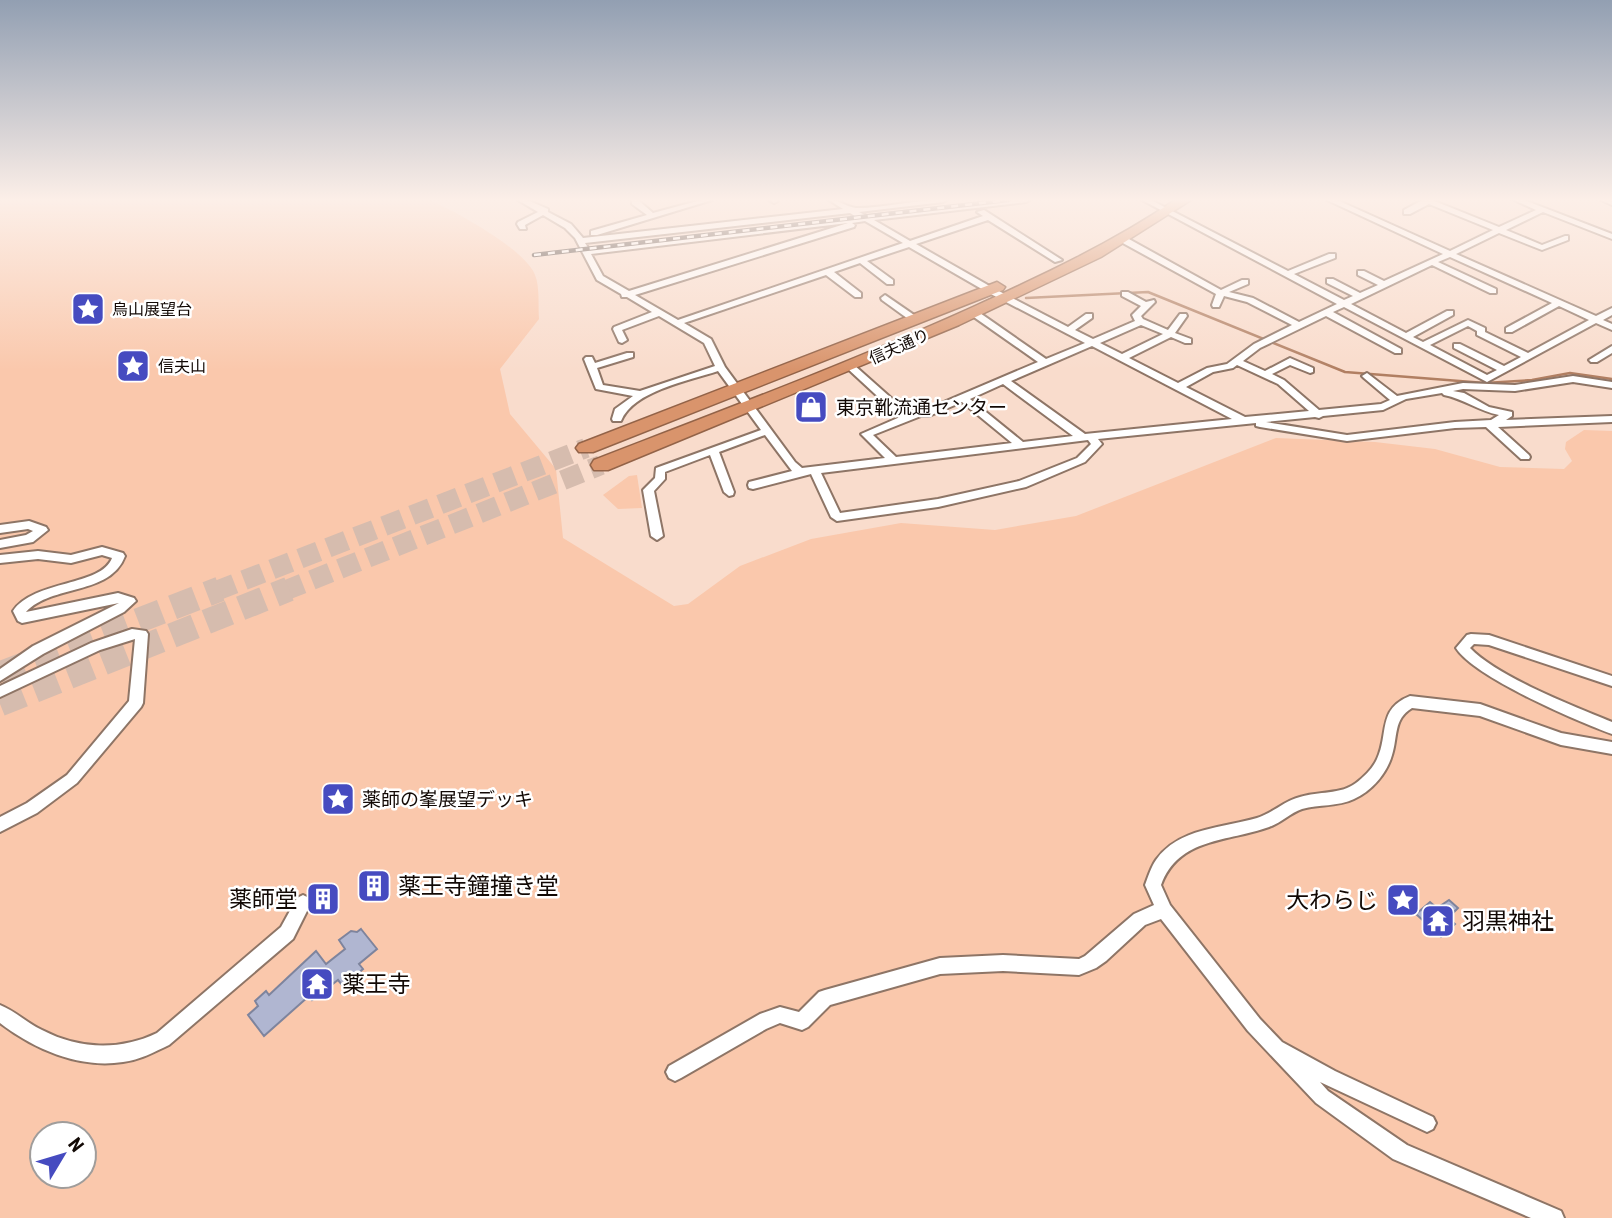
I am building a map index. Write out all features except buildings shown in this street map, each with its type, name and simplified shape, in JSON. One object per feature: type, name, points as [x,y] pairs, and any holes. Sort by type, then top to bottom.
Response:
[{"type":"highway","name":"信夫通り","points":[[586,448],[990,290],[1064,257]]},
{"type":"highway","name":"信夫通り","points":[[601,465],[851,367],[1007,298],[1090,257]]},
{"type":"street","points":[[590,257],[600,278],[708,341],[720,367],[800,472]]},
{"type":"street","points":[[625,295],[744,257]]},
{"type":"street","points":[[676,323],[874,257]]},
{"type":"street","points":[[933,257],[990,290],[1244,421],[1347,438],[1436,427],[1612,419]]},
{"type":"street","points":[[1053,257],[1058,260]]},
{"type":"street","points":[[1155,257],[1221,293],[1250,300],[1299,325]]},
{"type":"street","points":[[1257,257],[1491,382],[1516,388],[1573,379],[1612,385]]},
{"type":"street","points":[[1288,274],[1330,257]]},
{"type":"street","points":[[1178,387],[1210,370],[1230,366],[1299,325],[1445,257]]},
{"type":"street","points":[[1456,257],[1612,327]]},
{"type":"street","points":[[862,261],[890,282]]},
{"type":"street","points":[[1433,263],[1493,291]]},
{"type":"street","points":[[828,272],[858,295]]},
{"type":"street","points":[[1361,273],[1385,285]]},
{"type":"street","points":[[1330,281],[1360,296]]},
{"type":"street","points":[[1216,305],[1221,293],[1245,282]]},
{"type":"street","points":[[1125,295],[1149,304],[1136,315],[1141,322],[1188,341]]},
{"type":"street","points":[[885,298],[914,319]]},
{"type":"street","points":[[1509,330],[1559,303]]},
{"type":"street","points":[[752,485],[814,470],[1086,437],[1383,407],[1396,400],[1438,390],[1491,382],[1504,370],[1612,311]]},
{"type":"street","points":[[1326,312],[1398,351]]},
{"type":"street","points":[[622,340],[617,329],[658,313]]},
{"type":"street","points":[[974,313],[1045,363]]},
{"type":"street","points":[[1406,337],[1450,313]]},
{"type":"street","points":[[1068,331],[1089,316]]},
{"type":"street","points":[[1122,358],[1169,333],[1183,316]]},
{"type":"street","points":[[894,461],[866,434],[905,416],[921,412],[925,414],[1141,322]]},
{"type":"street","points":[[1423,345],[1468,323],[1528,357]]},
{"type":"street","points":[[1457,346],[1504,370]]},
{"type":"street","points":[[1594,360],[1612,349]]},
{"type":"street","points":[[630,355],[590,363],[599,387],[641,394]]},
{"type":"street","points":[[1235,361],[1286,386],[1320,415]]},
{"type":"street","points":[[1266,374],[1290,361],[1310,370]]},
{"type":"street","points":[[617,419],[619,411],[641,394],[720,367]]},
{"type":"street","points":[[851,367],[905,416]]},
{"type":"street","points":[[1367,376],[1396,400]]},
{"type":"street","points":[[814,470],[837,517],[938,503],[1022,484],[1081,460],[1097,444],[1004,380]]},
{"type":"street","points":[[1438,390],[1461,395],[1486,409],[1508,414],[1491,424]]},
{"type":"street","points":[[963,398],[1021,445]]},
{"type":"street","points":[[1202,438],[1204,432],[1245,425],[1244,421]]},
{"type":"street","points":[[1491,424],[1525,457]]},
{"type":"street","points":[[657,536],[648,489],[660,479],[660,470],[767,432]]},
{"type":"street","points":[[713,452],[729,492]]},
{"type":"street","points":[[0,529],[29,525],[42,530],[29,539],[0,544]]},
{"type":"street","points":[[0,559],[38,555],[71,559],[102,551],[119,556],[115,569],[104,576],[63,586],[30,601],[19,611],[22,618],[118,598],[130,601],[120,609],[37,650],[0,677]]},
{"type":"street","points":[[0,692],[110,640],[136,632],[142,634],[136,703],[72,779],[32,808],[0,825]]},
{"type":"street","points":[[1612,681],[1489,640],[1471,639],[1463,646],[1466,654],[1499,674],[1612,728]]},
{"type":"street","points":[[1554,1218],[1400,1152],[1322,1097],[1272,1046],[1164,910],[1153,885],[1159,866],[1167,856],[1201,837],[1274,819],[1297,803],[1350,794],[1377,770],[1385,757],[1391,720],[1410,702],[1480,710],[1546,734],[1612,748]]},
{"type":"street","points":[[0,1013],[41,1038],[82,1054],[104,1057],[146,1049],[163,1039],[287,933],[303,903]]},
{"type":"street","points":[[675,1072],[760,1023],[780,1015],[802,1021],[825,999],[881,981],[940,966],[1003,963],[1079,967],[1091,964],[1120,934],[1164,910]]},
{"type":"street","points":[[1272,1046],[1329,1077],[1427,1123]]},
{"type":"shaded area","points":[[0,257],[521,257],[537,280],[539,319],[500,369],[510,414],[556,469],[563,538],[674,606],[688,604],[740,566],[811,539],[901,523],[995,530],[1076,516],[1276,438],[1375,442],[1435,449],[1500,467],[1564,469],[1572,461],[1565,449],[1566,442],[1584,430],[1612,431],[1612,1218],[0,1218]]},
{"type":"shaded area","points":[[637,475],[642,508],[618,509],[603,495],[629,476]]},
{"type":"waterway","points":[[1026,298],[1148,292],[1345,372],[1485,383],[1532,380],[1570,373],[1612,379]]},
{"type":"tunnel","points":[[216,591],[586,448]]},
{"type":"tunnel","points":[[284,591],[601,465]]},
{"type":"tunnel","points":[[0,674],[220,589]]},
{"type":"tunnel","points":[[0,704],[289,589]]},
{"type":"place","name":"烏山展望台","points":[[88,309]]},
{"type":"place","name":"信夫山","points":[[133,366]]},
{"type":"place","name":"東京靴流通センター","points":[[811,407]]},
{"type":"place","name":"薬師の峯展望デッキ","points":[[338,799]]},
{"type":"place","name":"薬王寺鐘撞き堂","points":[[374,886]]},
{"type":"place","name":"薬師堂","points":[[323,899]]},
{"type":"place","name":"大わらじ","points":[[1403,900]]},
{"type":"place","name":"羽黒神社","points":[[1438,921]]},
{"type":"place","name":"薬王寺","points":[[317,984]]}]
